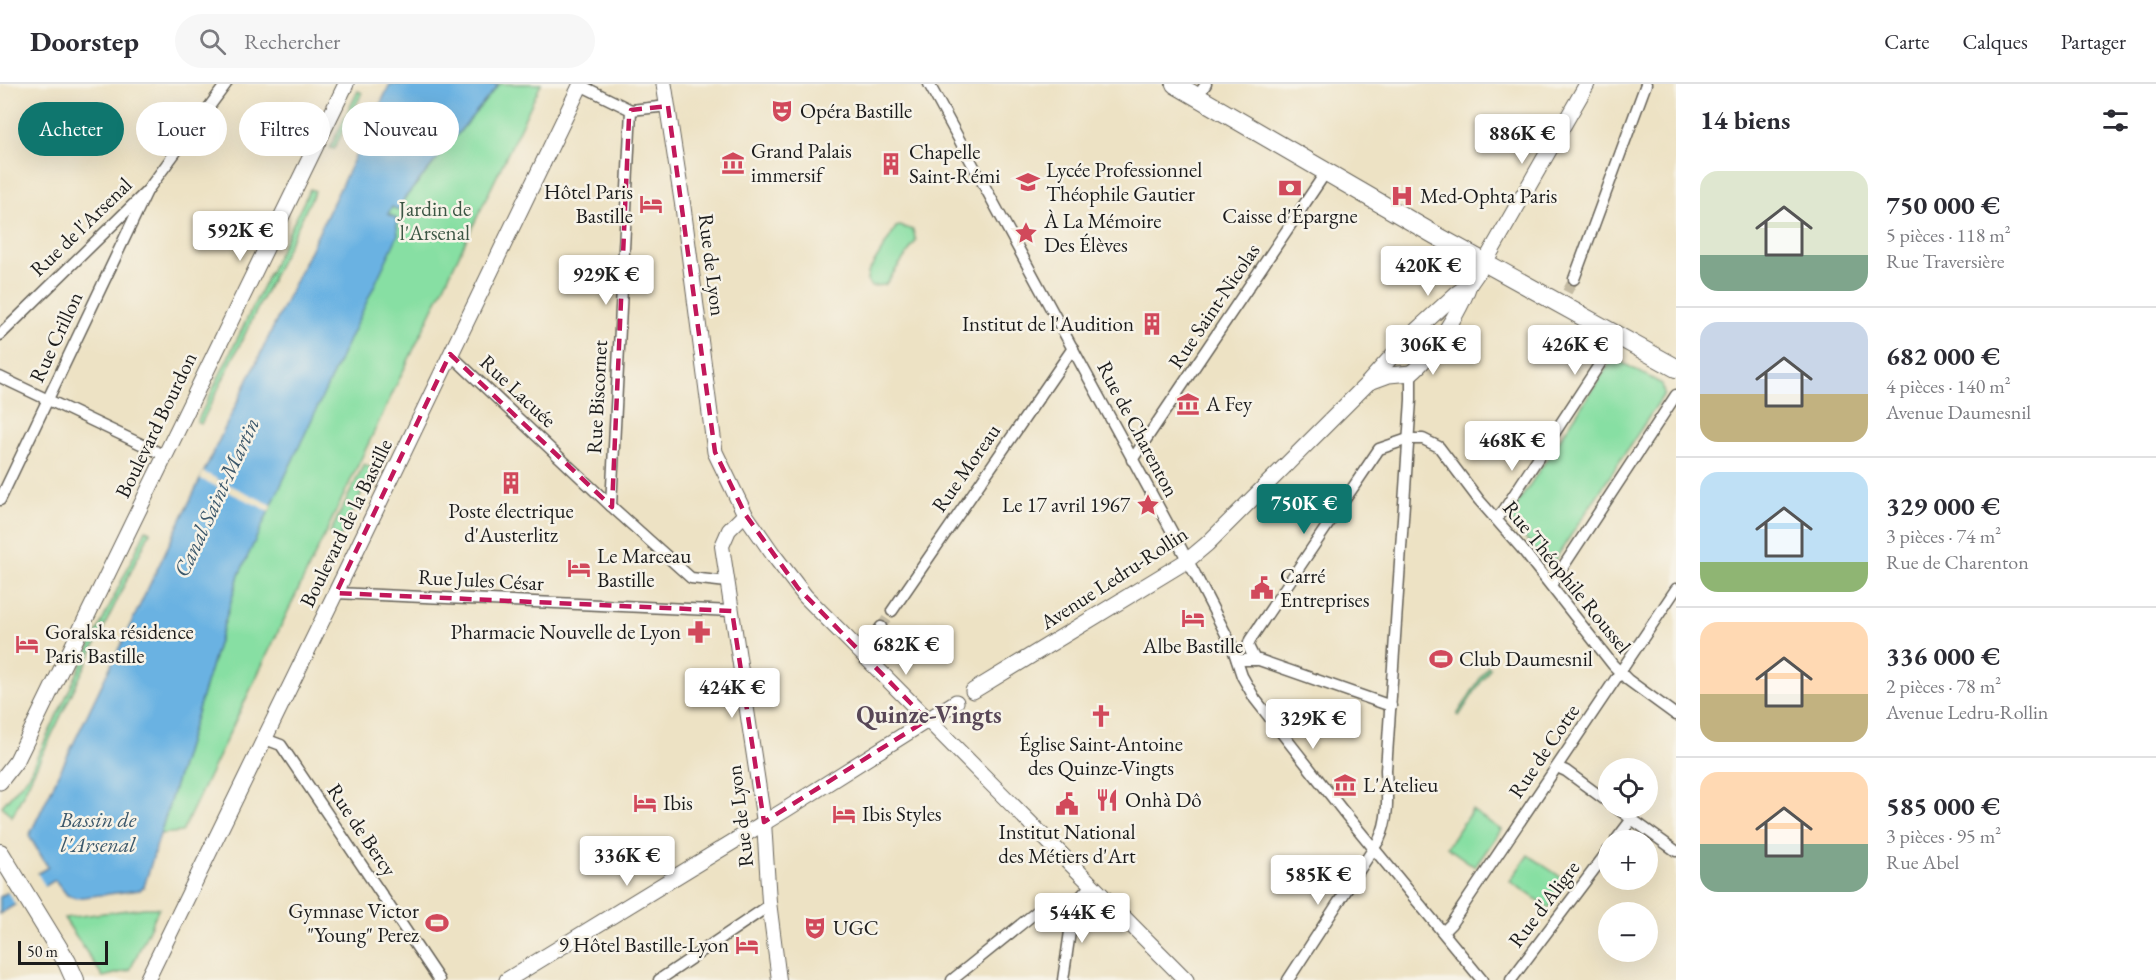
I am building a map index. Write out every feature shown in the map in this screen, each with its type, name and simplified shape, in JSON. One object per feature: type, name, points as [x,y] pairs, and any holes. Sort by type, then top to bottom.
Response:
[{"type":"main road","name":"Boulevard Bourdon","points":[[0,782],[17,760],[346,84]]},
{"type":"main road","name":"Rue de Lyon","points":[[664,84],[683,207],[715,452],[745,514],[798,588],[1186,980]]},
{"type":"main road","points":[[1174,84],[1202,91],[1326,172],[1485,262],[1564,300],[1618,336],[1676,368]]},
{"type":"main road","name":"Avenue Ledru-Rollin","points":[[973,691],[1188,560],[1207,544],[1367,384],[1406,340],[1469,285],[1485,262],[1587,84]]},
{"type":"main road","name":"Boulevard de la Bastille","points":[[147,980],[336,594],[580,85]]},
{"type":"main road","points":[[1430,353],[1422,343],[1406,340],[1405,366],[1411,373],[1421,365],[1430,353],[1464,300],[1469,285]]},
{"type":"main road","name":"Avenue Ledru-Rollin","points":[[1367,384],[1389,375],[1411,373]]},
{"type":"main road","points":[[507,980],[956,702]]},
{"type":"main road","points":[[0,853],[67,962],[75,980]]},
{"type":"street","name":"Rue de l'Arsenal","points":[[0,335],[147,191],[226,84]]},
{"type":"street","name":"Rue de Charenton","points":[[929,84],[1188,560],[1255,699],[1343,811],[1482,980]]},
{"type":"street","points":[[1574,279],[1646,84]]},
{"type":"street","points":[[580,85],[631,110],[668,106]]},
{"type":"street","name":"Rue Biscornet","points":[[611,506],[631,110]]},
{"type":"street","name":"Rue Saint-Nicolas","points":[[1132,460],[1326,172]]},
{"type":"street","name":"Rue Crillon","points":[[0,500],[147,191]]},
{"type":"street","points":[[1497,518],[1618,336]]},
{"type":"street","name":"Rue Moreau","points":[[892,610],[1073,348]]},
{"type":"street","name":"Rue Lacuée","points":[[450,354],[691,578],[728,582]]},
{"type":"street","points":[[1287,980],[1385,828],[1387,817],[1386,770],[1411,373]]},
{"type":"street","points":[[0,377],[164,455]]},
{"type":"street","points":[[1551,585],[1676,395]]},
{"type":"street","points":[[1255,660],[1248,646],[1250,640],[1378,449],[1408,439]]},
{"type":"street","name":"Rue Théophile Roussel","points":[[1408,439],[1423,439],[1439,447],[1479,500],[1497,518],[1620,673],[1676,715]]},
{"type":"street","name":"Rue de Lyon","points":[[745,514],[729,530],[722,546],[764,822],[770,905],[779,980]]},
{"type":"street","name":"Rue de Cotte","points":[[1443,932],[1451,924],[1676,589]]},
{"type":"street","name":"Rue Jules César","points":[[336,594],[732,611]]},
{"type":"street","points":[[862,655],[881,627]]},
{"type":"street","points":[[1238,660],[1255,660],[1391,706]]},
{"type":"street","name":"Rue de Bercy","points":[[265,739],[281,745],[440,980]]},
{"type":"street","points":[[1557,767],[1598,794]]},
{"type":"street","points":[[1624,830],[1632,819],[1676,851]]},
{"type":"street","name":"Rue d'Aligre","points":[[1511,980],[1598,863]]},
{"type":"street","points":[[1063,980],[1074,904],[1091,885]]},
{"type":"street","points":[[952,980],[1040,909],[1048,905],[1074,904]]},
{"type":"street","points":[[659,980],[770,905]]},
{"type":"highlighted area","points":[[668,106],[715,452],[745,514],[798,588],[927,720],[764,822],[732,611],[336,593],[450,354],[612,507],[629,118],[631,110]]},
{"type":"green space","name":"Jardin de l'Arsenal","points":[[499,84],[541,84],[182,832],[160,834],[239,575],[391,206],[399,210],[404,199],[440,156],[459,156],[459,132]]},
{"type":"green space","points":[[358,91],[362,93],[358,102],[353,102]]},
{"type":"green space","points":[[342,124],[342,133],[334,149],[330,148]]},
{"type":"green space","points":[[310,189],[315,191],[201,424],[197,422]]},
{"type":"green space","points":[[896,227],[913,230],[916,241],[885,285],[871,286],[867,281],[868,273]]},
{"type":"green space","points":[[1619,361],[1662,384],[1664,394],[1554,561],[1544,561],[1512,522],[1512,512],[1610,363]]},
{"type":"green space","points":[[364,464],[373,469],[340,538],[330,533]]},
{"type":"green space","points":[[146,530],[150,532],[12,817],[2,806],[28,776]]},
{"type":"green space","points":[[1488,666],[1490,668],[1459,716],[1457,715]]},
{"type":"green space","points":[[1472,810],[1501,830],[1475,867],[1447,847]]},
{"type":"green space","points":[[1528,855],[1568,882],[1549,908],[1510,881]]},
{"type":"green space","points":[[159,908],[130,970],[103,977],[64,918]]},
{"type":"water","name":"Bassin de l'Arsenal","points":[[390,84],[499,84],[459,132],[459,102],[381,102]]},
{"type":"water","name":"Bassin de l'Arsenal","points":[[355,156],[440,156],[404,199],[399,210],[392,207],[388,214],[396,218],[398,235],[239,575],[144,887],[140,890],[76,898],[67,895],[55,880],[0,914],[0,897],[48,867],[29,836]]},
{"type":"pier","points":[[203,472],[272,505],[269,511],[200,479]]},
{"type":"pier","points":[[36,871],[47,889],[17,907],[6,890]]},
{"type":"tunnel","points":[[1567,292],[1574,279]]},
{"type":"tunnel","points":[[881,627],[892,611]]},
{"type":"place","name":"Opéra Bastille","points":[[782,111]]},
{"type":"place","name":"Grand Palais immersif","points":[[733,163]]},
{"type":"place","name":"Chapelle Saint-Rémi","points":[[891,164]]},
{"type":"place","name":"Lycée Professionnel Théophile Gautier","points":[[1028,182]]},
{"type":"place","name":"Caisse d'Épargne","points":[[1290,188]]},
{"type":"place","name":"Med-Ophta Paris","points":[[1402,196]]},
{"type":"place","name":"Hôtel Paris Bastille","points":[[651,204]]},
{"type":"place","name":"À La Mémoire Des Élèves","points":[[1026,233]]},
{"type":"place","name":"Institut de l'Audition","points":[[1152,324]]},
{"type":"place","name":"A Fey","points":[[1188,404]]},
{"type":"place","name":"Poste électrique d'Austerlitz","points":[[511,483]]},
{"type":"place","name":"Le 17 avril 1967","points":[[1148,505]]},
{"type":"place","name":"Le Marceau Bastille","points":[[579,568]]},
{"type":"place","name":"Carré Entreprises","points":[[1262,588]]},
{"type":"place","name":"Albe Bastille","points":[[1193,618]]},
{"type":"place","name":"Pharmacie Nouvelle de Lyon","points":[[699,632]]},
{"type":"place","name":"Goralska résidence Paris Bastille","points":[[27,644]]},
{"type":"place","name":"Club Daumesnil","points":[[1441,659]]},
{"type":"place","name":"Église Saint-Antoine des Quinze-Vingts","points":[[1101,716]]},
{"type":"place","name":"L'Atelieu","points":[[1345,785]]},
{"type":"place","name":"Onhà Dô","points":[[1107,800]]},
{"type":"place","name":"Ibis","points":[[645,803]]},
{"type":"place","name":"Institut National des Métiers d'Art","points":[[1067,804]]},
{"type":"place","name":"Ibis Styles","points":[[844,814]]},
{"type":"place","name":"Gymnase Victor \"Young\" Perez","points":[[437,923]]},
{"type":"place","name":"UGC","points":[[815,928]]},
{"type":"place","name":"9 Hôtel Bastille-Lyon","points":[[747,945]]},
{"type":"district","name":"Quinze-Vingts","points":[[929,715]]},
{"type":"water label","name":"Canal Saint-Martin","points":[[216,497]]}]
